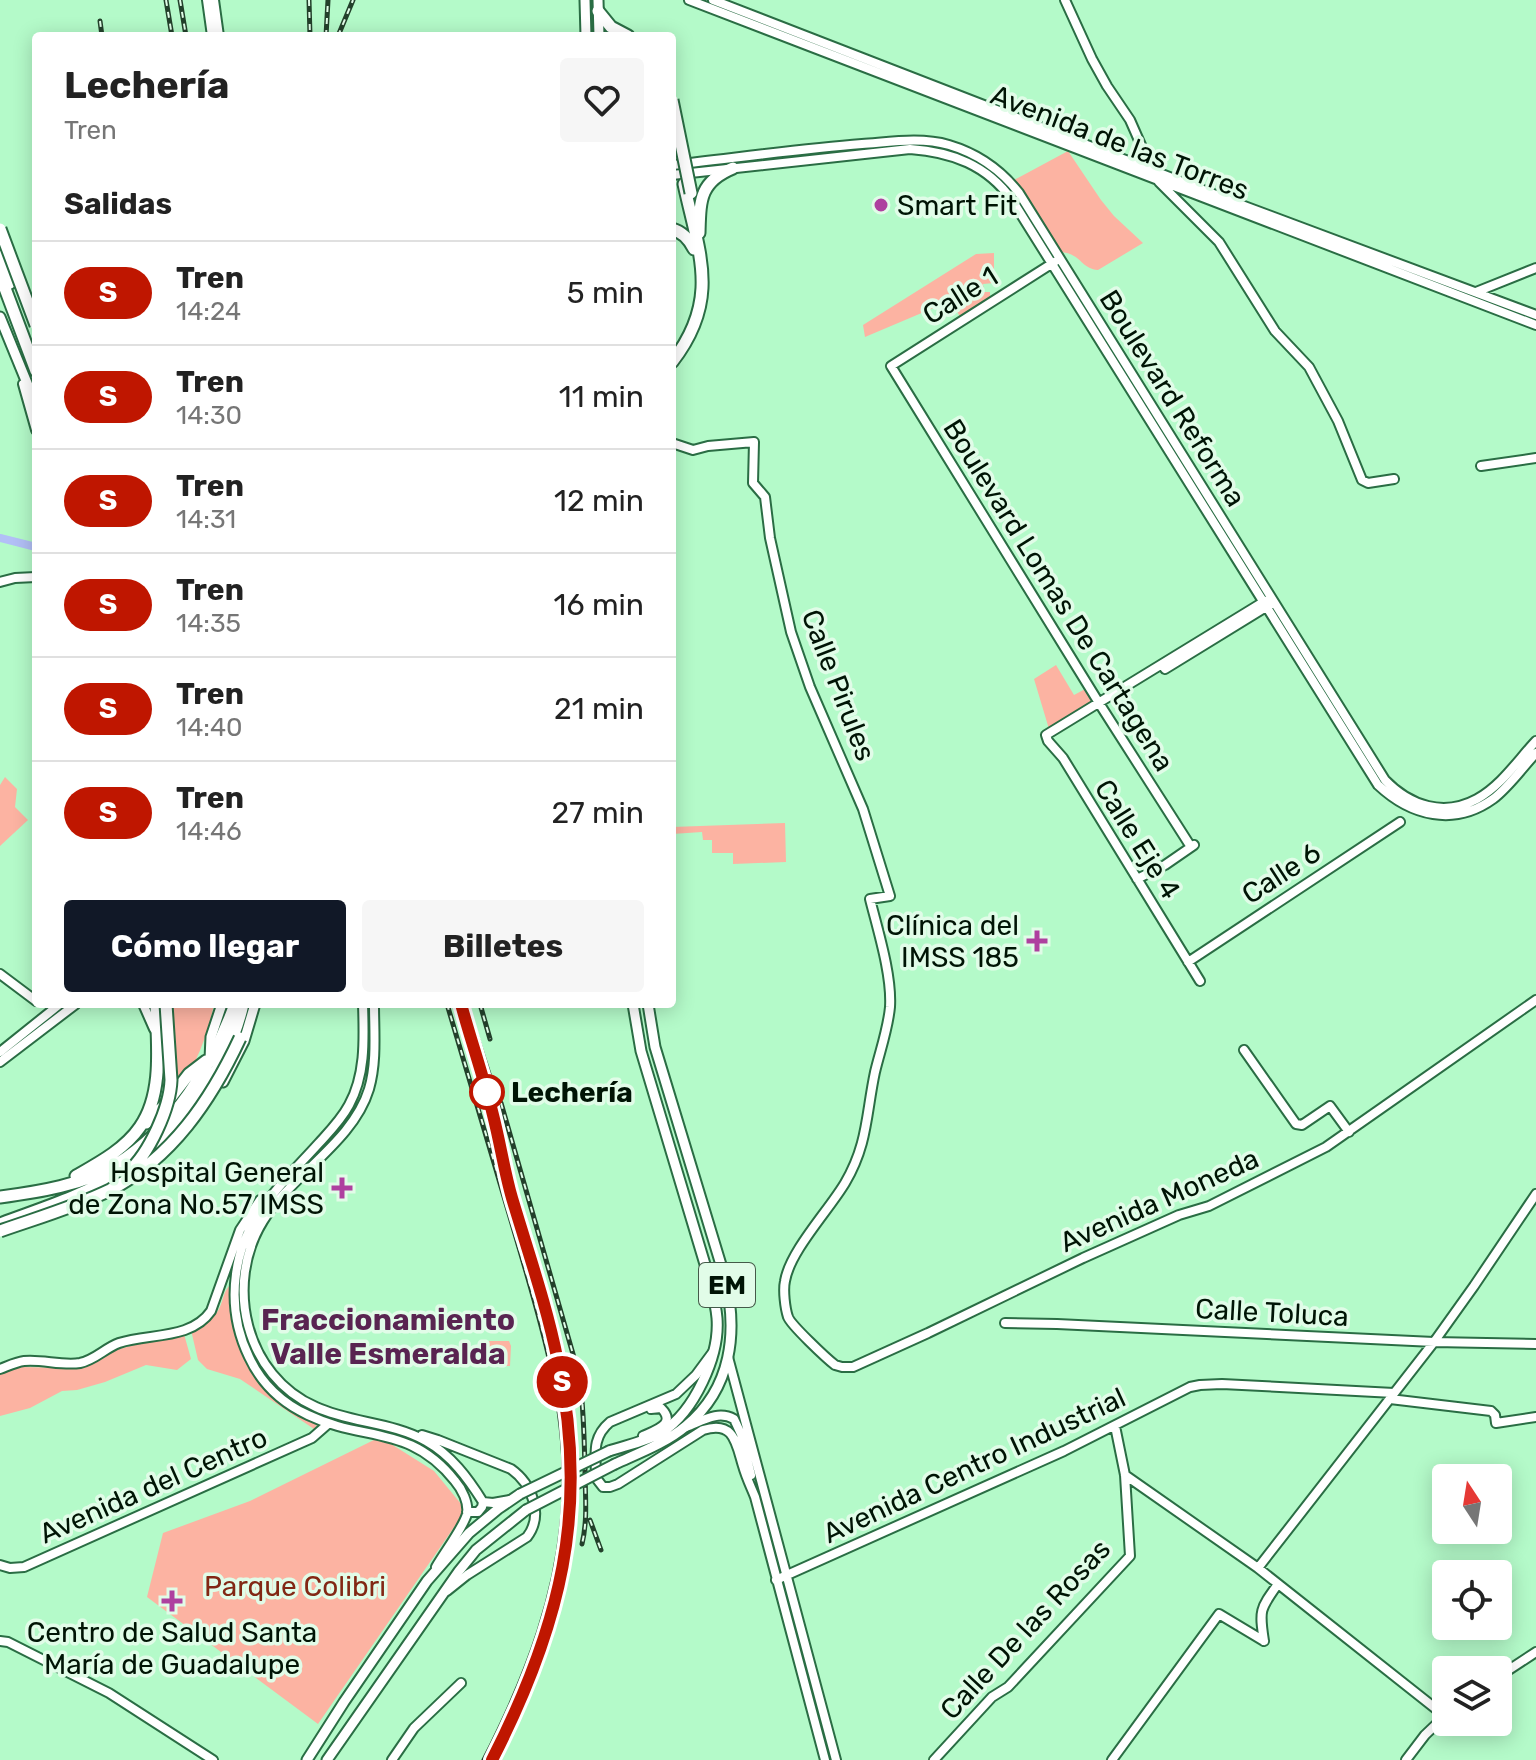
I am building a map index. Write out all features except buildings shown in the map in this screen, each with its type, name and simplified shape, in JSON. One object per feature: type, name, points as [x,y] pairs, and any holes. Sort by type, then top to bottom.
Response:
[{"type":"highway","points":[[598,6],[611,27],[620,32]]},
{"type":"highway","points":[[676,120],[708,293],[704,321],[676,363]]},
{"type":"highway","points":[[699,234],[700,206],[706,188],[715,177],[733,168]]},
{"type":"highway","points":[[676,169],[700,263],[703,293],[685,350],[676,358]]},
{"type":"highway","points":[[0,229],[32,317]]},
{"type":"highway","points":[[676,231],[690,241],[700,263]]},
{"type":"highway","points":[[0,256],[32,340]]},
{"type":"highway","points":[[0,275],[32,360]]},
{"type":"highway","points":[[26,288],[32,312]]},
{"type":"highway","points":[[128,1140],[143,1122],[151,1103],[155,1081],[156,1008]]},
{"type":"highway","points":[[73,1206],[126,1173],[139,1162],[149,1147],[171,1086],[166,1008]]},
{"type":"highway","points":[[0,1197],[52,1188],[97,1174],[135,1151],[154,1135],[191,1089],[210,1059],[233,1008]]},
{"type":"highway","points":[[0,1224],[99,1185],[130,1167],[160,1143],[194,1104],[222,1061],[242,1008]]},
{"type":"highway","points":[[2,1233],[123,1183],[166,1150],[188,1126],[228,1064],[251,1008]]},
{"type":"highway","points":[[52,1188],[103,1160],[128,1140],[165,1105],[192,1071],[210,1059]]},
{"type":"highway","points":[[2,1233],[37,1223]]},
{"type":"main road","points":[[207,0],[211,32]]},
{"type":"main road","points":[[214,0],[218,32]]},
{"type":"main road","points":[[585,0],[586,32]]},
{"type":"main road","name":"Avenida de las Torres","points":[[689,0],[713,3],[1536,315]]},
{"type":"main road","points":[[1065,0],[1092,59],[1130,120],[1157,180],[1219,242],[1275,331],[1309,367],[1338,421],[1362,480],[1368,483],[1394,479]]},
{"type":"main road","name":"Avenida de las Torres","points":[[713,3],[1157,180],[1536,325]]},
{"type":"main road","points":[[598,6],[599,32]]},
{"type":"main road","name":"Boulevard Reforma","points":[[676,169],[840,146],[920,140],[947,144],[976,156],[1008,179],[1019,193],[1057,261],[1269,602],[1378,785],[1402,805],[1436,815],[1452,815],[1475,809],[1496,796],[1536,753]]},
{"type":"main road","name":"Boulevard Reforma","points":[[676,169],[733,168],[910,149],[946,153],[974,165],[1000,185],[1057,261]]},
{"type":"main road","points":[[0,222],[32,304]]},
{"type":"main road","name":"Calle 1","points":[[893,364],[1057,261]]},
{"type":"main road","points":[[1475,292],[1536,268]]},
{"type":"main road","points":[[0,317],[32,396]]},
{"type":"main road","points":[[12,349],[32,414]]},
{"type":"main road","name":"Boulevard Lomas De Cartagena","points":[[893,364],[1193,846],[1137,879]]},
{"type":"main road","name":"Calle Pirules","points":[[676,444],[693,450],[754,442],[753,483],[765,497],[770,538],[791,632],[810,687],[863,809],[890,896],[870,899],[882,946],[890,1007],[874,1077],[866,1135],[845,1183],[803,1244],[786,1277],[784,1285],[789,1320]]},
{"type":"main road","points":[[1481,466],[1536,458]]},
{"type":"main road","points":[[0,582],[32,577]]},
{"type":"main road","points":[[0,588],[15,578]]},
{"type":"main road","points":[[1103,703],[1269,602]]},
{"type":"main road","name":"Boulevard Reforma","points":[[1269,602],[1385,780],[1405,798],[1419,804],[1448,807],[1477,799],[1502,778],[1536,741]]},
{"type":"main road","name":"Calle Eje 4","points":[[1103,703],[1047,738],[1063,758],[1200,981]]},
{"type":"main road","name":"Calle 6","points":[[1188,962],[1400,822]]},
{"type":"main road","points":[[0,974],[32,998]]},
{"type":"main road","name":"Avenida Moneda","points":[[789,1320],[835,1365],[853,1367],[1083,1258],[1179,1215],[1209,1206],[1326,1147],[1536,1000]]},
{"type":"main road","points":[[45,1008],[55,1015]]},
{"type":"main road","points":[[0,1062],[55,1015],[58,1008]]},
{"type":"main road","points":[[0,1052],[68,1008]]},
{"type":"main road","points":[[145,1008],[157,1035]]},
{"type":"main road","points":[[210,1059],[211,1037],[221,1008]]},
{"type":"main road","points":[[37,1223],[126,1185],[168,1155],[211,1102],[233,1066],[244,1041],[251,1008]]},
{"type":"main road","points":[[0,1369],[24,1361],[78,1363],[92,1359],[120,1342],[187,1330],[200,1323],[211,1311],[240,1230],[262,1201],[336,1125],[349,1104],[362,1066],[363,1008]]},
{"type":"main road","points":[[374,1008],[375,1040],[369,1089],[349,1126],[279,1199],[257,1230],[250,1243],[245,1265],[244,1309],[258,1352],[270,1372],[294,1395],[333,1414],[438,1440],[511,1469],[526,1483],[535,1511],[533,1529],[527,1537],[443,1594]]},
{"type":"main road","name":"EM","points":[[307,1760],[427,1581],[469,1533],[515,1497],[609,1451],[643,1442],[663,1432],[692,1404],[702,1386],[713,1351],[717,1318],[710,1281],[639,1043],[634,1008]]},
{"type":"main road","name":"EM","points":[[327,1760],[476,1550],[526,1510],[656,1445],[685,1427],[714,1394],[728,1357],[732,1331],[731,1304],[653,1039],[649,1008]]},
{"type":"main road","points":[[639,1043],[653,1039]]},
{"type":"main road","points":[[1244,1050],[1296,1124],[1302,1125],[1330,1106],[1349,1132]]},
{"type":"main road","points":[[1258,1568],[1434,1342],[1536,1194]]},
{"type":"main road","points":[[262,1201],[237,1260],[234,1298],[238,1328],[249,1358],[262,1380],[294,1407],[328,1424],[392,1438],[418,1448],[432,1457],[458,1483],[467,1512],[427,1581]]},
{"type":"main road","points":[[700,1246],[714,1242]]},
{"type":"main road","name":"Calle Toluca","points":[[1005,1323],[1536,1344]]},
{"type":"main road","points":[[713,1351],[696,1375],[676,1394],[610,1422],[604,1428],[597,1439],[596,1478],[603,1487],[618,1484],[703,1430],[720,1427],[735,1438],[755,1497],[769,1514]]},
{"type":"main road","points":[[728,1357],[836,1760]]},
{"type":"main road","name":"Avenida Centro Industrial","points":[[776,1580],[1044,1460],[1190,1387],[1222,1384],[1392,1396]]},
{"type":"main road","points":[[1392,1396],[1491,1411],[1496,1423],[1536,1417]]},
{"type":"main road","points":[[623,1446],[657,1430],[667,1419],[661,1408],[631,1414]]},
{"type":"main road","points":[[685,1427],[725,1414],[734,1419],[741,1434],[776,1580],[825,1760]]},
{"type":"main road","name":"Avenida del Centro","points":[[0,1562],[10,1568],[24,1567],[312,1438],[328,1424]]},
{"type":"main road","name":"Calle De las Rosas","points":[[934,1760],[992,1697],[1019,1676],[1130,1556],[1125,1475],[1115,1426]]},
{"type":"main road","points":[[412,1434],[443,1452],[483,1502],[493,1503],[515,1497]]},
{"type":"main road","points":[[1125,1475],[1258,1568],[1432,1704]]},
{"type":"main road","points":[[467,1512],[478,1512],[483,1502]]},
{"type":"main road","points":[[1112,1760],[1219,1614],[1264,1641],[1260,1619],[1262,1606],[1278,1584]]},
{"type":"main road","points":[[0,1641],[8,1642],[109,1693],[213,1760]]},
{"type":"main road","points":[[1512,1668],[1536,1652]]},
{"type":"main road","points":[[392,1760],[414,1728],[461,1683]]},
{"type":"main road","points":[[344,1702],[360,1712]]},
{"type":"main road","points":[[1105,1760],[1141,1719]]},
{"type":"main road","points":[[1406,1760],[1432,1728]]},
{"type":"green space","points":[[1068,151],[1114,216],[1143,243],[1098,270],[1072,255],[1060,252],[1014,180]]},
{"type":"green space","points":[[994,253],[994,283],[983,284],[984,292],[990,292],[990,299],[961,318],[950,301],[865,337],[863,325],[976,254]]},
{"type":"green space","points":[[1056,665],[1074,695],[1089,687],[1097,700],[1049,729],[1034,679]]},
{"type":"green space","points":[[5,777],[17,789],[15,807],[28,820],[0,846],[0,785]]},
{"type":"green space","points":[[785,823],[786,862],[733,864],[733,853],[712,853],[712,840],[703,840],[702,832],[676,834],[676,827]]},
{"type":"green space","points":[[172,1008],[213,1008],[197,1057],[170,1105],[177,1068]]},
{"type":"green space","points":[[231,1284],[233,1328],[250,1368],[279,1401],[317,1425],[314,1429],[240,1379],[207,1369],[198,1360],[191,1330],[217,1313]]},
{"type":"green space","points":[[184,1334],[191,1359],[177,1370],[146,1365],[105,1382],[62,1391],[30,1408],[0,1416],[0,1374],[21,1367],[87,1366],[112,1351]]},
{"type":"green space","points":[[487,1341],[509,1341],[510,1366],[495,1366],[481,1355],[480,1345]]},
{"type":"green space","name":"Parque Colibri","points":[[380,1437],[434,1471],[466,1510],[318,1724],[147,1597],[163,1533],[250,1501]]},
{"type":"waterway","points":[[0,538],[32,546]]},
{"type":"railway","points":[[166,0],[171,32]]},
{"type":"railway","points":[[180,0],[185,32]]},
{"type":"railway","points":[[309,0],[310,32]]},
{"type":"railway","points":[[326,32],[328,0]]},
{"type":"railway","points":[[340,32],[353,0]]},
{"type":"railway","points":[[100,21],[101,32]]},
{"type":"railway","points":[[448,1008],[544,1336],[557,1398],[564,1462],[561,1529],[549,1598],[527,1664],[484,1760]]},
{"type":"railway","points":[[467,1008],[489,1074]]},
{"type":"railway","points":[[481,1008],[490,1039]]},
{"type":"railway","points":[[479,1067],[500,1147]]},
{"type":"railway","points":[[501,1103],[579,1375],[586,1497],[582,1544]]},
{"type":"railway","points":[[590,1520],[601,1550]]},
{"type":"train","name":"S","points":[[462,1008],[554,1342],[566,1406],[571,1464],[569,1520],[556,1602],[532,1673],[492,1760]]},
{"type":"place","name":"Smart Fit","points":[[881,205]]},
{"type":"place","name":"Clínica del IMSS 185","points":[[1037,941]]},
{"type":"place","name":"Lechería","points":[[487,1092]]},
{"type":"place","name":"Hospital General de Zona No.57 IMSS","points":[[342,1188]]},
{"type":"place","name":"Centro de Salud Santa María de Guadalupe","points":[[172,1601]]},
{"type":"district","name":"Fraccionamiento Valle Esmeralda","points":[[388,1337]]}]
